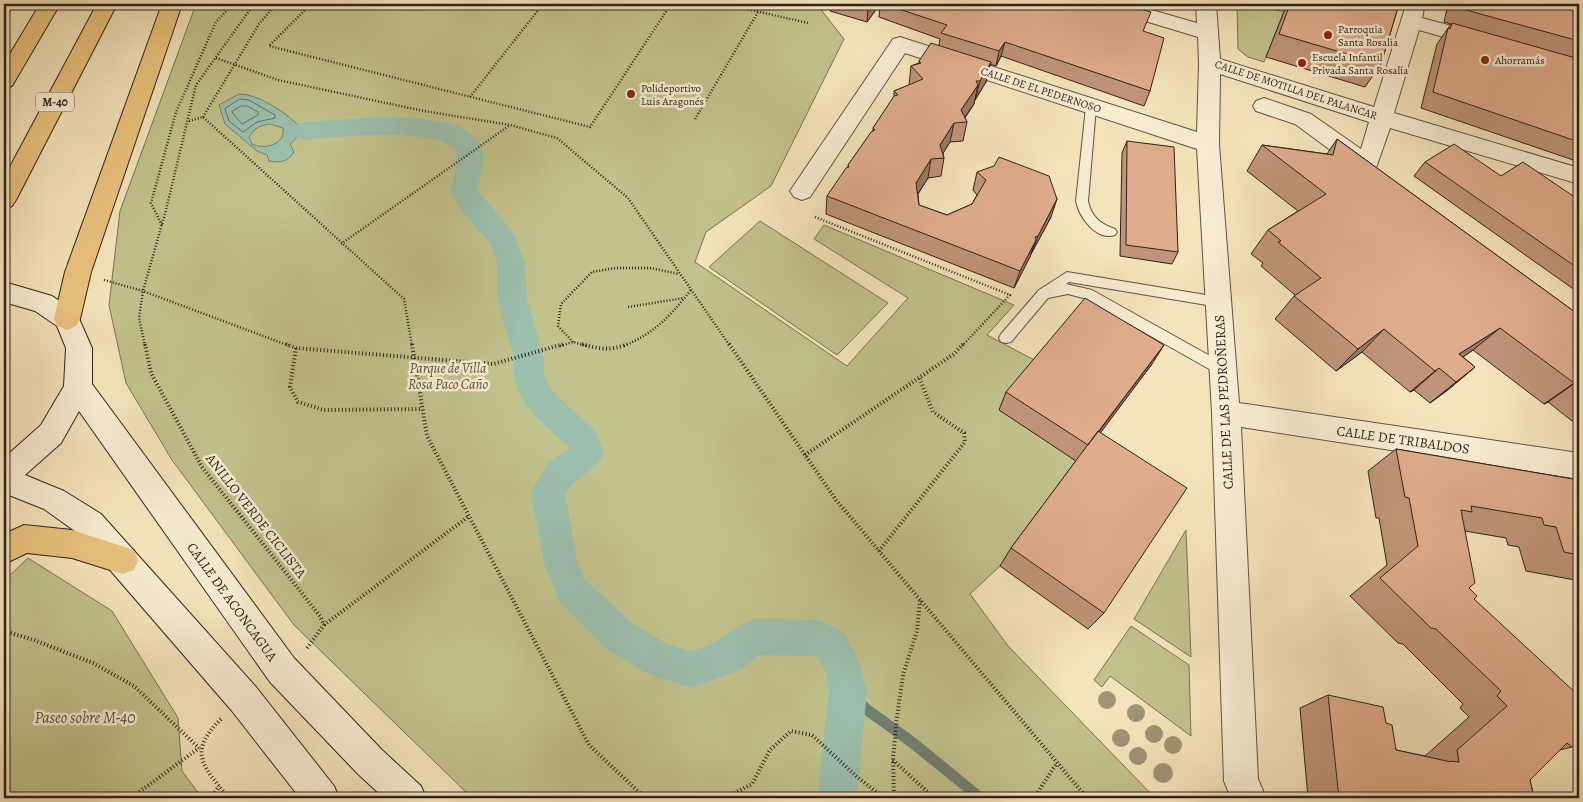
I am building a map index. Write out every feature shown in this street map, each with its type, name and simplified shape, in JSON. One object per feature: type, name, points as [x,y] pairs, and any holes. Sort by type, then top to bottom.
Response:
[{"type":"highway","points":[[4,81],[50,4]]},
{"type":"highway","name":"M-40","points":[[4,200],[107,4]]},
{"type":"highway","points":[[67,319],[78,272],[172,4]]},
{"type":"highway","points":[[4,550],[24,539],[72,544],[123,560]]},
{"type":"street","points":[[1109,4],[1208,33]]},
{"type":"street","name":"CALLE DE LAS PEDROÑERAS","points":[[1206,4],[1210,63],[1208,144],[1226,413],[1240,781],[1250,798]]},
{"type":"street","name":"CALLE DE MOTILLA DEL PALANCAR","points":[[1264,106],[1303,119],[1374,171],[1383,118],[1414,13],[1497,46]]},
{"type":"street","name":"CALLE DE EL PEDERNOSO","points":[[802,190],[900,44],[1208,144]]},
{"type":"street","name":"CALLE DE MOTILLA DEL PALANCAR","points":[[1210,63],[1383,118],[1579,176]]},
{"type":"street","points":[[4,292],[42,303],[67,319],[79,348],[78,387],[51,434],[4,476]]},
{"type":"street","name":"CALLE DE ACONCAGUA","points":[[78,387],[184,538],[282,670],[370,762],[409,798]]},
{"type":"street","name":"CALLE DE TRIBALDOS","points":[[1226,413],[1579,466]]},
{"type":"street","points":[[4,480],[54,500],[90,524],[244,700],[322,798]]},
{"type":"lane","points":[[1090,106],[1082,201],[1083,211],[1098,228],[1111,232]]},
{"type":"lane","points":[[1006,338],[1044,294],[1068,276],[1218,302]]},
{"type":"lane","points":[[1044,294],[1068,289],[1087,294],[1223,370]]},
{"type":"path","points":[[162,225],[151,203],[176,112],[216,22],[233,4]]},
{"type":"path","name":"ANILLO VERDE CICLISTA","points":[[254,4],[196,85],[162,225],[143,291],[139,318],[151,373],[202,467],[320,616],[324,626]]},
{"type":"path","points":[[188,121],[203,116],[259,24],[276,4]]},
{"type":"path","points":[[311,4],[269,46],[590,126],[671,4]]},
{"type":"path","points":[[470,96],[543,4]]},
{"type":"path","points":[[725,4],[808,23]]},
{"type":"path","points":[[695,119],[758,12]]},
{"type":"path","points":[[216,58],[278,80],[424,111],[510,126],[557,138],[628,198],[836,500],[1087,798]]},
{"type":"path","points":[[203,116],[341,244],[404,299],[427,436],[589,745],[645,798]]},
{"type":"path","points":[[341,244],[510,126]]},
{"type":"path","points":[[805,455],[954,354],[1010,295],[815,217]]},
{"type":"path","points":[[573,342],[558,326],[561,304],[592,272],[615,268],[650,268],[680,274]]},
{"type":"path","points":[[101,279],[143,291],[296,348],[493,364],[573,342],[599,349],[619,348],[645,337],[669,318],[691,290]]},
{"type":"path","points":[[628,307],[685,298]]},
{"type":"path","points":[[296,348],[290,387],[298,402],[324,410],[422,409]]},
{"type":"path","points":[[879,551],[965,442],[964,433],[933,412],[919,377]]},
{"type":"path","points":[[282,670],[308,647],[324,626],[468,516]]},
{"type":"path","points":[[894,798],[893,760],[903,675],[917,630],[920,600]]},
{"type":"path","points":[[4,631],[34,640],[93,663],[134,686],[199,748],[203,762],[219,786],[230,798]]},
{"type":"path","points":[[131,798],[199,748],[208,729],[244,700]]},
{"type":"path","points":[[725,798],[752,784],[770,750],[791,731],[812,735],[856,776],[884,798]]},
{"type":"path","points":[[893,760],[934,798]]},
{"type":"path","points":[[1034,798],[1057,763]]},
{"type":"path","points":[[211,798],[219,786]]},
{"type":"green space","name":"Parque de Villa Rosa Paco Caño","points":[[196,4],[826,4],[822,11],[844,39],[771,186],[706,232],[695,262],[847,366],[908,298],[814,239],[824,225],[1014,305],[987,335],[1038,362],[1078,463],[1000,566],[970,594],[1008,646],[1155,798],[472,798],[294,625],[172,460],[126,383],[109,305],[120,211]]},
{"type":"green space","points":[[1237,4],[1253,4],[1284,12],[1264,62],[1248,57],[1238,49]]},
{"type":"green space","points":[[760,221],[888,303],[837,355],[709,267]]},
{"type":"green space","points":[[1186,530],[1191,657],[1134,619]]},
{"type":"green space","name":"Paseo sobre M-40","points":[[28,558],[112,611],[178,718],[182,771],[202,798],[4,798],[4,581]]},
{"type":"green space","points":[[1131,626],[1189,665],[1191,736],[1110,676],[1102,687],[1094,680]]},
{"type":"water","points":[[239,94],[248,95],[274,107],[304,131],[290,144],[294,152],[289,158],[280,162],[269,161],[267,155],[257,151],[225,124],[219,105]],"holes":[[[270,124],[283,128],[281,139],[273,145],[257,146],[252,144],[249,137],[263,125]]]},
{"type":"building","points":[[855,4],[871,4],[868,8]]},
{"type":"building","points":[[884,4],[959,4],[956,8],[969,4],[1123,4],[1151,12],[1143,31],[1164,38],[1150,91],[1005,42],[999,51],[941,33],[947,25]]},
{"type":"building","name":"Parroquia Santa Rosalía","points":[[1290,4],[1399,4],[1381,64],[1279,34]]},
{"type":"building","points":[[1456,4],[1579,4],[1579,41],[1455,7]]},
{"type":"building","points":[[1452,23],[1579,59],[1579,142],[1433,92],[1448,28],[1450,29]]},
{"type":"building","points":[[931,43],[991,62],[980,81],[976,81],[978,85],[961,110],[967,122],[954,123],[940,145],[944,158],[931,159],[916,183],[919,205],[947,215],[972,204],[986,180],[977,172],[994,166],[999,157],[1049,176],[1057,199],[1038,236],[1035,237],[1036,240],[1020,271],[827,196],[846,168],[849,167],[848,165],[871,132],[875,130],[873,128],[894,96],[898,95],[894,91],[923,79],[911,66],[921,63],[919,61]]},
{"type":"building","points":[[1337,139],[1579,315],[1579,381],[1574,383],[1500,328],[1459,354],[1475,367],[1456,382],[1439,368],[1435,371],[1384,329],[1358,349],[1294,296],[1321,278],[1278,242],[1281,241],[1268,230],[1326,194],[1262,145],[1333,155]]},
{"type":"building","points":[[1127,141],[1174,147],[1178,252],[1126,245]]},
{"type":"building","points":[[1454,144],[1501,176],[1523,162],[1579,200],[1579,269],[1425,162]]},
{"type":"building","points":[[1085,298],[1164,345],[1088,445],[1006,392]]},
{"type":"building","points":[[1098,431],[1187,488],[1104,613],[1011,548]]},
{"type":"building","points":[[1396,449],[1579,480],[1579,555],[1564,552],[1556,527],[1544,525],[1542,518],[1471,506],[1472,512],[1461,510],[1475,583],[1469,588],[1477,596],[1474,599],[1579,696],[1579,740],[1572,747],[1567,743],[1530,780],[1534,798],[1339,798],[1328,695],[1383,707],[1386,723],[1392,725],[1396,750],[1451,762],[1459,762],[1457,750],[1507,706],[1497,696],[1501,691],[1436,629],[1431,628],[1380,578],[1418,546],[1409,498],[1405,497]]},
{"type":"waterway","points":[[304,131],[392,126],[418,128],[442,131],[459,137],[468,146],[470,163],[463,191],[473,206],[502,238],[511,262],[512,299],[529,358],[529,375],[535,392],[548,408],[583,439],[588,453],[560,473],[548,492],[561,564],[572,590],[618,635],[659,660],[691,670],[725,658],[755,637],[817,638],[831,645],[842,665],[848,691],[837,798]]},
{"type":"waterway","points":[[848,691],[866,709],[913,743],[980,798]]},
{"type":"place","name":"Parroquia Santa Rosalía","points":[[1328,35]]},
{"type":"place","name":"Ahorramás","points":[[1485,60]]},
{"type":"place","name":"Escuela Infantil Privada Santa Rosalía","points":[[1302,63]]},
{"type":"place","name":"Polideportivo Luis Aragonés","points":[[631,94]]}]
